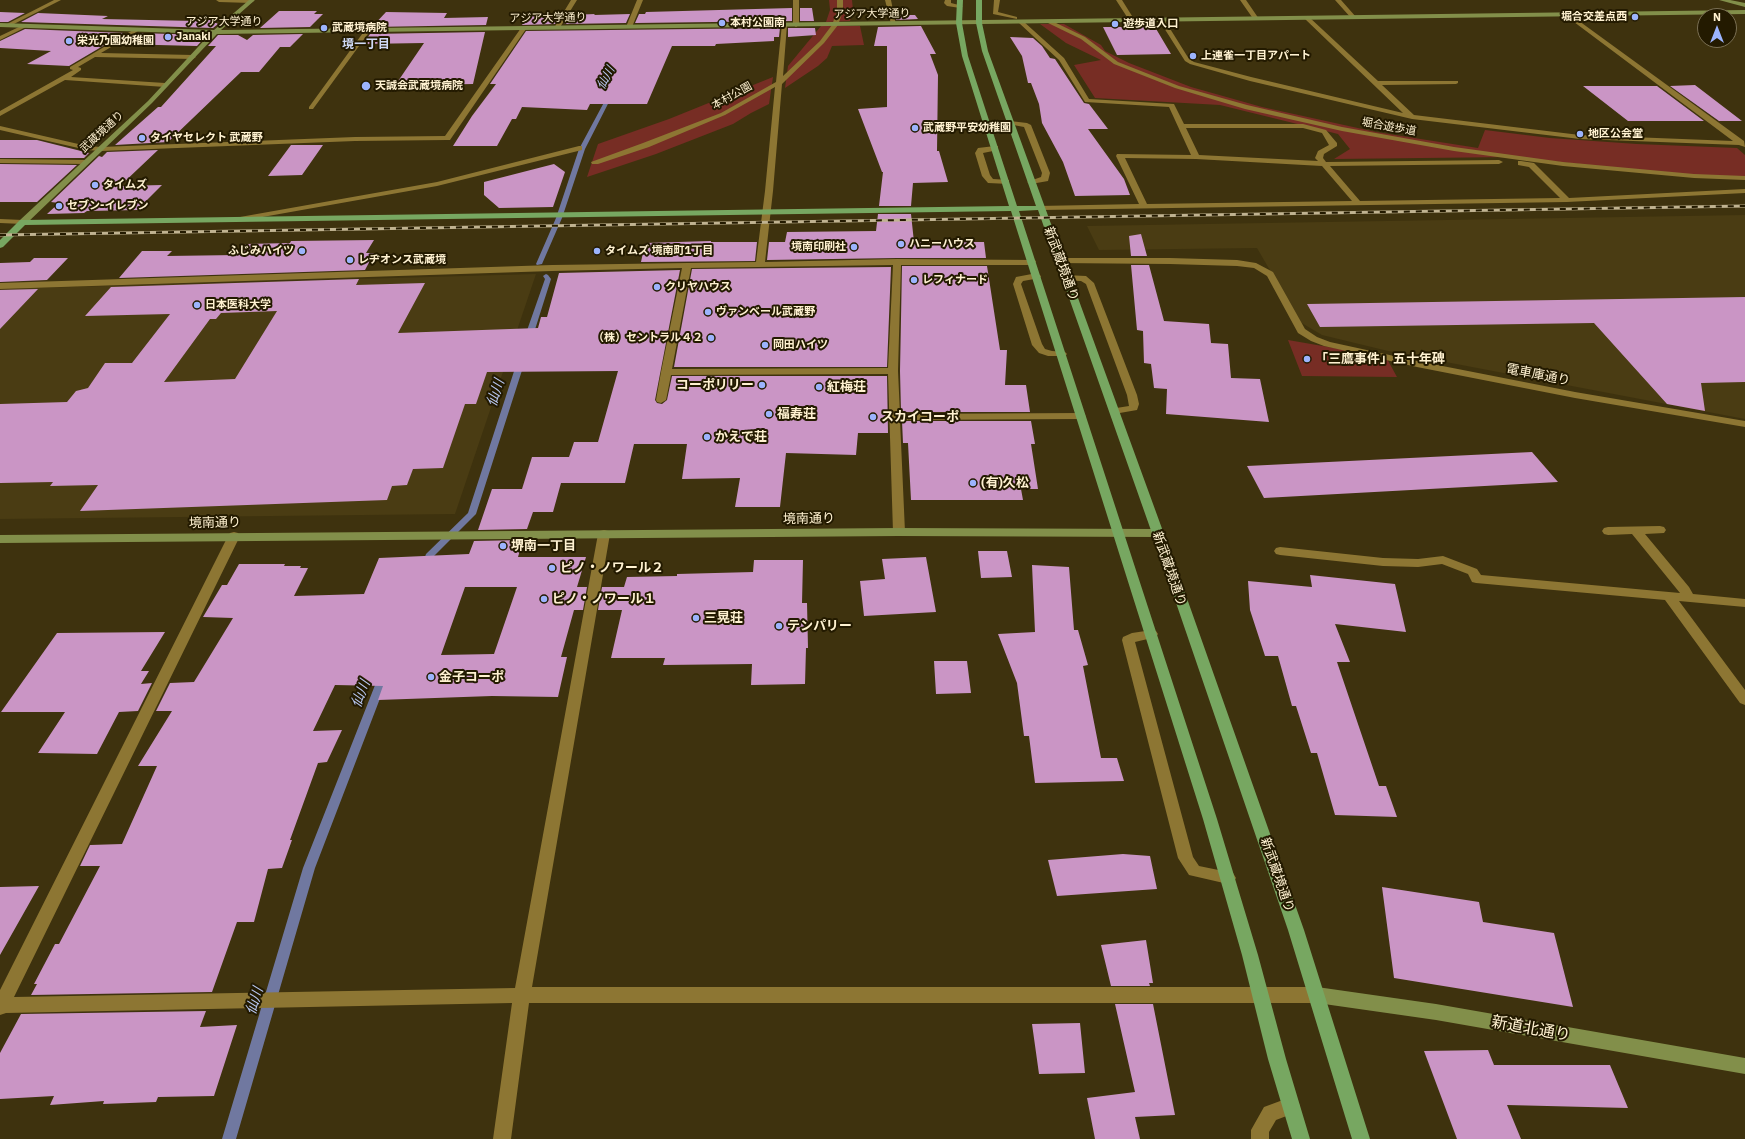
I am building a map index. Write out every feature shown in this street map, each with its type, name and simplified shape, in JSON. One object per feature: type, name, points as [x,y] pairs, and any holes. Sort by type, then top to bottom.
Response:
[{"type":"main road","name":"新武蔵境通り","points":[[979,0],[979,23],[984,51],[1166,556],[1296,930],[1361,1139]]},
{"type":"main road","name":"新武蔵境通り","points":[[960,3],[960,23],[966,56],[1152,634],[1228,878],[1301,1139]]},
{"type":"main road","points":[[23,222],[1041,208]]},
{"type":"main road","name":"武蔵境通り","points":[[0,244],[23,222]]},
{"type":"street","points":[[8,25],[58,0]]},
{"type":"street","points":[[219,0],[252,1]]},
{"type":"street","points":[[557,28],[574,0]]},
{"type":"street","points":[[629,27],[640,0]]},
{"type":"street","points":[[796,0],[796,25]]},
{"type":"street","name":"本村公園","points":[[595,162],[646,146],[723,114],[780,82],[822,42],[835,24],[840,11],[840,0]]},
{"type":"street","points":[[888,0],[894,24]]},
{"type":"street","points":[[948,0],[947,3],[949,5],[960,3]]},
{"type":"street","points":[[997,0],[996,12],[1018,20],[1062,59],[1087,102],[1172,106],[1196,157]]},
{"type":"street","points":[[1118,0],[1129,16]]},
{"type":"street","points":[[1243,0],[1256,19]]},
{"type":"street","points":[[1338,0],[1354,18]]},
{"type":"street","points":[[1722,0],[1745,5]]},
{"type":"street","name":"武蔵境通り","points":[[23,222],[150,102],[215,32],[252,1]]},
{"type":"street","name":"アジア大学通り","points":[[0,25],[215,32],[367,31],[979,23],[1018,20],[1050,22],[1745,12]]},
{"type":"street","points":[[1568,15],[1743,145]]},
{"type":"street","points":[[1307,18],[1326,38],[1377,83],[1413,118]]},
{"type":"street","points":[[1162,20],[1187,60],[1192,63],[1250,80],[1413,118],[1580,137],[1656,142],[1743,145]]},
{"type":"street","name":"堀合遊歩道","points":[[1050,22],[1083,38],[1116,63],[1178,87],[1245,108],[1342,129],[1461,150],[1563,164],[1694,176],[1745,178]]},
{"type":"street","points":[[760,265],[780,82],[784,25]]},
{"type":"street","points":[[0,38],[24,26]]},
{"type":"street","points":[[0,128],[87,148],[101,149],[447,138],[523,29]]},
{"type":"street","points":[[0,114],[79,69],[72,68],[135,30]]},
{"type":"street","points":[[311,108],[367,31]]},
{"type":"street","points":[[92,55],[193,57]]},
{"type":"street","points":[[64,78],[165,85]]},
{"type":"street","points":[[1377,83],[1456,82]]},
{"type":"street","points":[[1010,123],[1027,125],[1046,173],[1045,178],[1031,182]]},
{"type":"street","points":[[1181,126],[1303,126],[1324,131],[1333,143],[1333,146],[1321,153],[1319,158],[1358,203]]},
{"type":"street","points":[[238,220],[437,184],[579,148]]},
{"type":"street","points":[[995,148],[981,150],[979,153],[986,176],[991,180],[1006,182]]},
{"type":"street","points":[[1144,207],[1120,156],[1196,157],[1325,164],[1511,161],[1531,165],[1567,200]]},
{"type":"street","points":[[0,161],[86,162]]},
{"type":"street","points":[[1041,208],[1567,200],[1745,191]]},
{"type":"street","points":[[0,221],[23,222]]},
{"type":"street","name":"電車庫通り","points":[[1059,261],[1163,261],[1237,263],[1256,266],[1270,274],[1301,331],[1314,339],[1327,344],[1552,391],[1745,424]]},
{"type":"street","points":[[0,286],[544,269],[897,262],[1032,262]]},
{"type":"street","points":[[897,262],[894,371],[899,532]]},
{"type":"street","points":[[660,400],[687,267]]},
{"type":"street","points":[[1037,276],[1019,279],[1017,284],[1037,345],[1042,351],[1051,354],[1062,354]]},
{"type":"street","points":[[1065,278],[1083,278],[1090,283],[1132,395],[1134,404],[1133,408],[1114,411]]},
{"type":"street","points":[[666,372],[894,371]]},
{"type":"street","points":[[895,417],[1081,416]]},
{"type":"street","points":[[1608,531],[1660,530]]},
{"type":"street","points":[[1636,531],[1685,590],[1689,598]]},
{"type":"street","name":"境南通り","points":[[0,539],[899,532],[1157,533]]},
{"type":"street","points":[[502,1139],[522,995],[604,534]]},
{"type":"street","points":[[234,536],[0,1006],[522,995],[1317,995]]},
{"type":"street","points":[[1280,551],[1383,562],[1418,563],[1444,560],[1473,572],[1476,579],[1745,603]]},
{"type":"street","points":[[1669,596],[1745,700]]},
{"type":"street","points":[[1152,634],[1137,636],[1128,640],[1186,858],[1194,871],[1228,878]]},
{"type":"street","name":"新道北通り","points":[[1317,995],[1436,1012],[1745,1066]]},
{"type":"street","points":[[1260,1139],[1260,1130],[1270,1113],[1291,1106]]},
{"type":"shaded area","points":[[829,0],[852,0],[853,10],[850,21],[826,22],[830,10]]},
{"type":"shaded area","points":[[1040,24],[1064,24],[1101,45],[1105,51],[1129,63],[1191,87],[1262,107],[1376,132],[1478,148],[1485,130],[1550,138],[1637,144],[1737,148],[1745,155],[1745,178],[1694,176],[1512,157],[1334,159],[1350,149],[1338,134],[1220,105],[1095,98],[1074,65],[1101,60],[1066,43]]},
{"type":"shaded area","points":[[821,26],[860,26],[864,45],[832,46],[827,58],[818,66],[785,88],[788,66]]},
{"type":"shaded area","points":[[773,77],[769,104],[733,124],[656,154],[587,177],[598,144],[669,119]]},
{"type":"shaded area","points":[[1745,215],[1745,419],[1388,351],[1322,335],[1300,322],[1257,248],[1099,250],[1087,226]]},
{"type":"shaded area","points":[[536,274],[455,514],[0,519],[0,289]]},
{"type":"shaded area","points":[[1288,340],[1386,357],[1397,377],[1302,376]]},
{"type":"building","points":[[792,8],[792,21],[635,23],[639,14],[645,14],[646,12]]},
{"type":"building","points":[[800,8],[812,8],[814,21],[800,21]]},
{"type":"building","points":[[279,11],[317,11],[314,14],[323,14],[310,27],[260,28]]},
{"type":"building","points":[[0,12],[25,13],[8,22],[0,22]]},
{"type":"building","points":[[386,12],[447,13],[444,18],[488,17],[486,25],[372,27]]},
{"type":"building","points":[[38,13],[108,16],[102,19],[196,21],[209,19],[218,24],[213,28],[21,22]]},
{"type":"building","points":[[595,14],[594,15],[630,14],[626,23],[564,24],[570,15]]},
{"type":"building","points":[[528,15],[560,15],[555,24],[522,25]]},
{"type":"building","points":[[896,15],[915,15],[918,19],[896,20]]},
{"type":"building","points":[[921,26],[936,54],[930,54],[938,75],[937,151],[939,151],[948,182],[913,183],[911,206],[879,206],[883,172],[858,109],[887,107],[887,46],[874,46],[878,27]]},
{"type":"building","points":[[1103,27],[1155,27],[1171,54],[1117,55]]},
{"type":"building","points":[[780,28],[779,37],[774,37],[774,41],[716,44],[715,46],[672,46],[647,104],[590,104],[587,110],[522,107],[516,119],[512,119],[497,146],[453,146],[472,116],[496,84],[490,84],[526,31]]},
{"type":"building","points":[[788,28],[815,28],[816,35],[788,37]]},
{"type":"building","points":[[25,29],[125,33],[69,66],[27,64],[51,51],[0,48],[0,41]]},
{"type":"building","points":[[485,32],[473,84],[425,85],[423,89],[392,90],[424,43],[363,44],[370,34]]},
{"type":"building","points":[[137,33],[207,35],[197,46],[119,44]]},
{"type":"building","points":[[303,34],[290,47],[280,47],[259,72],[241,72],[168,142],[115,145],[158,107],[161,107],[216,46],[208,46],[218,35],[238,35],[247,40],[253,35]]},
{"type":"building","points":[[1010,37],[1033,38],[1042,46],[1050,58],[1055,59],[1084,103],[1089,104],[1108,129],[1088,129],[1124,179],[1130,195],[1075,196],[1063,162],[1042,123],[1039,104],[1031,83],[1028,83],[1022,56]]},
{"type":"building","points":[[1695,85],[1742,121],[1719,121],[1670,86]]},
{"type":"building","points":[[1583,86],[1657,86],[1704,121],[1628,121]]},
{"type":"building","points":[[0,140],[37,140],[89,153],[84,158],[0,158]]},
{"type":"building","points":[[291,145],[323,145],[302,175],[268,176]]},
{"type":"building","points":[[158,150],[120,186],[162,185],[137,210],[87,211],[84,213],[47,214],[59,203],[51,202],[99,156],[102,157],[107,152]]},
{"type":"building","points":[[0,164],[77,165],[37,202],[0,202]]},
{"type":"building","points":[[554,164],[565,172],[553,207],[499,208],[484,195],[484,182]]},
{"type":"building","points":[[878,214],[911,214],[914,242],[984,242],[986,258],[767,260],[769,242],[785,242],[787,232],[876,231]]},
{"type":"building","points":[[1141,234],[1147,256],[1131,256],[1129,236]]},
{"type":"building","points":[[374,240],[366,253],[374,253],[365,270],[119,278],[142,251],[172,251],[167,256],[237,255],[246,244],[290,243],[291,241]]},
{"type":"building","points":[[711,241],[757,242],[755,261],[641,262],[645,243]]},
{"type":"building","points":[[34,258],[68,258],[47,280],[0,282],[0,263],[30,262]]},
{"type":"building","points":[[1131,265],[1149,265],[1164,321],[1209,324],[1211,343],[1228,344],[1231,378],[1260,379],[1269,422],[1166,414],[1167,389],[1154,388],[1151,364],[1144,363],[1143,331],[1137,330]]},
{"type":"building","points":[[902,266],[987,266],[1000,350],[1007,350],[1005,385],[1026,385],[1030,412],[901,412],[900,371]]},
{"type":"building","points":[[891,267],[887,367],[674,367],[692,269]]},
{"type":"building","points":[[680,270],[655,400],[657,403],[662,404],[667,400],[672,376],[887,376],[888,433],[858,433],[856,455],[786,453],[780,507],[735,507],[740,478],[682,479],[687,444],[634,444],[625,483],[561,483],[553,512],[533,512],[527,529],[478,530],[492,489],[522,489],[532,457],[569,457],[574,442],[598,442],[618,371],[487,372],[476,404],[465,404],[443,468],[413,469],[407,485],[392,486],[387,500],[80,511],[98,485],[50,486],[53,482],[0,483],[0,404],[67,402],[76,391],[88,388],[105,363],[132,363],[170,314],[85,316],[111,287],[359,279],[356,285],[425,283],[398,333],[538,328],[541,317],[547,317],[559,273]],"holes":[[[277,311],[235,379],[164,382],[210,319],[216,319],[221,313]]]},
{"type":"building","points":[[38,289],[0,329],[0,290]]},
{"type":"building","points":[[1745,297],[1745,382],[1701,383],[1705,411],[1667,404],[1594,323],[1320,327],[1307,304]]},
{"type":"building","points":[[902,421],[1031,421],[1035,444],[1031,444],[1038,489],[1021,489],[1023,500],[911,500],[908,443],[903,443]]},
{"type":"building","points":[[1532,452],[1558,482],[1264,498],[1247,466]]},
{"type":"building","points":[[523,540],[518,557],[586,557],[577,587],[587,587],[583,610],[574,610],[561,657],[567,657],[558,697],[492,696],[378,700],[383,686],[335,685],[313,731],[342,730],[327,762],[318,763],[290,840],[292,840],[282,868],[268,869],[254,922],[237,922],[212,992],[31,995],[37,984],[34,984],[55,944],[59,944],[100,866],[80,866],[90,845],[122,844],[157,766],[138,766],[172,711],[156,711],[170,683],[194,682],[233,618],[203,617],[222,585],[227,585],[239,564],[285,564],[284,566],[301,566],[300,568],[308,568],[294,596],[364,594],[379,558],[469,554],[474,541]],"holes":[[[465,587],[517,587],[494,654],[441,655]]]},
{"type":"building","points":[[978,551],[1007,551],[1012,577],[981,578]]},
{"type":"building","points":[[926,557],[936,612],[864,616],[860,581],[885,579],[882,559]]},
{"type":"building","points":[[754,560],[803,560],[802,603],[807,603],[808,648],[806,648],[805,684],[751,685],[752,664],[663,665],[665,658],[611,658],[622,610],[598,610],[602,587],[624,587],[627,577],[753,572]]},
{"type":"building","points":[[1032,565],[1069,567],[1074,630],[1078,630],[1088,665],[1083,666],[1101,758],[1117,758],[1124,781],[1035,783],[1029,736],[1024,736],[1017,683],[998,634],[1035,632]]},
{"type":"building","points":[[1310,575],[1395,584],[1406,632],[1335,624],[1350,662],[1337,662],[1379,786],[1386,786],[1397,817],[1335,815],[1317,753],[1311,753],[1296,706],[1292,706],[1278,656],[1265,656],[1250,610],[1248,581],[1312,587]]},
{"type":"building","points":[[165,632],[141,671],[149,671],[141,684],[152,683],[138,711],[119,712],[97,754],[38,753],[65,712],[1,712],[57,633]]},
{"type":"building","points":[[934,661],[967,661],[971,693],[936,694]]},
{"type":"building","points":[[1123,854],[1150,856],[1157,889],[1057,896],[1048,860]]},
{"type":"building","points":[[39,886],[0,955],[0,887]]},
{"type":"building","points":[[1382,887],[1479,902],[1483,922],[1554,933],[1573,1007],[1394,978]]},
{"type":"building","points":[[1146,940],[1153,983],[1149,983],[1150,986],[1111,986],[1101,945]]},
{"type":"building","points":[[1115,1004],[1153,1004],[1175,1115],[1135,1117],[1140,1139],[1095,1139],[1087,1098],[1135,1092]]},
{"type":"building","points":[[206,1011],[200,1027],[237,1025],[214,1096],[158,1097],[156,1102],[103,1104],[104,1101],[50,1105],[54,1096],[0,1099],[0,1053],[21,1014]]},
{"type":"building","points":[[1080,1023],[1085,1073],[1039,1074],[1032,1024]]},
{"type":"building","points":[[1488,1050],[1494,1065],[1610,1065],[1628,1108],[1507,1105],[1521,1139],[1457,1139],[1424,1051]]},
{"type":"waterway","name":"仙川","points":[[539,264],[559,218],[582,149],[611,94]]},
{"type":"waterway","name":"仙川","points":[[528,339],[548,279],[546,276]]},
{"type":"waterway","name":"仙川","points":[[426,566],[429,556],[472,514],[521,361]]},
{"type":"waterway","name":"仙川","points":[[229,1139],[309,868],[384,675]]},
{"type":"railway","points":[[0,235],[1745,206]]},
{"type":"place","name":"堀合交差点西","points":[[1635,17]]},
{"type":"place","name":"本村公園南","points":[[722,23]]},
{"type":"place","name":"遊歩道入口","points":[[1115,24]]},
{"type":"place","name":"武蔵境病院","points":[[324,28]]},
{"type":"place","name":"Janaki","points":[[168,37]]},
{"type":"place","name":"栄光乃園幼稚園","points":[[69,41]]},
{"type":"place","name":"上連雀一丁目アパート","points":[[1193,56]]},
{"type":"place","name":"天誠会武蔵境病院","points":[[366,86]]},
{"type":"place","name":"武蔵野平安幼稚園","points":[[915,128]]},
{"type":"place","name":"地区公会堂","points":[[1580,134]]},
{"type":"place","name":"タイヤセレクト 武蔵野","points":[[142,138]]},
{"type":"place","name":"タイムズ","points":[[95,185]]},
{"type":"place","name":"セブン-イレブン","points":[[59,206]]},
{"type":"place","name":"ハニーハウス","points":[[901,244]]},
{"type":"place","name":"境南印刷社","points":[[854,247]]},
{"type":"place","name":"ふじみハイツ","points":[[302,251]]},
{"type":"place","name":"タイムズ 境南町1丁目","points":[[597,251]]},
{"type":"place","name":"レヂオンス武蔵境","points":[[350,260]]},
{"type":"place","name":"レフィナード","points":[[914,280]]},
{"type":"place","name":"クリヤハウス","points":[[657,287]]},
{"type":"place","name":"日本医科大学","points":[[197,305]]},
{"type":"place","name":"ヴァンベール武蔵野","points":[[708,312]]},
{"type":"place","name":"（株）セントラル４２","points":[[711,338]]},
{"type":"place","name":"岡田ハイツ","points":[[765,345]]},
{"type":"place","name":"「三鷹事件」五十年碑","points":[[1307,359]]},
{"type":"place","name":"コーポリリー","points":[[762,385]]},
{"type":"place","name":"紅梅荘","points":[[819,387]]},
{"type":"place","name":"福寿荘","points":[[769,414]]},
{"type":"place","name":"スカイコーポ","points":[[873,417]]},
{"type":"place","name":"かえで荘","points":[[707,437]]},
{"type":"place","name":"(有)久松","points":[[973,483]]},
{"type":"place","name":"堺南一丁目","points":[[503,546]]},
{"type":"place","name":"ピノ・ノワール２","points":[[552,568]]},
{"type":"place","name":"ピノ・ノワール１","points":[[544,599]]},
{"type":"place","name":"三晃荘","points":[[696,618]]},
{"type":"place","name":"テンパリー","points":[[779,626]]},
{"type":"place","name":"金子コーポ","points":[[431,677]]},
{"type":"district","name":"境一丁目","points":[[366,45]]}]
